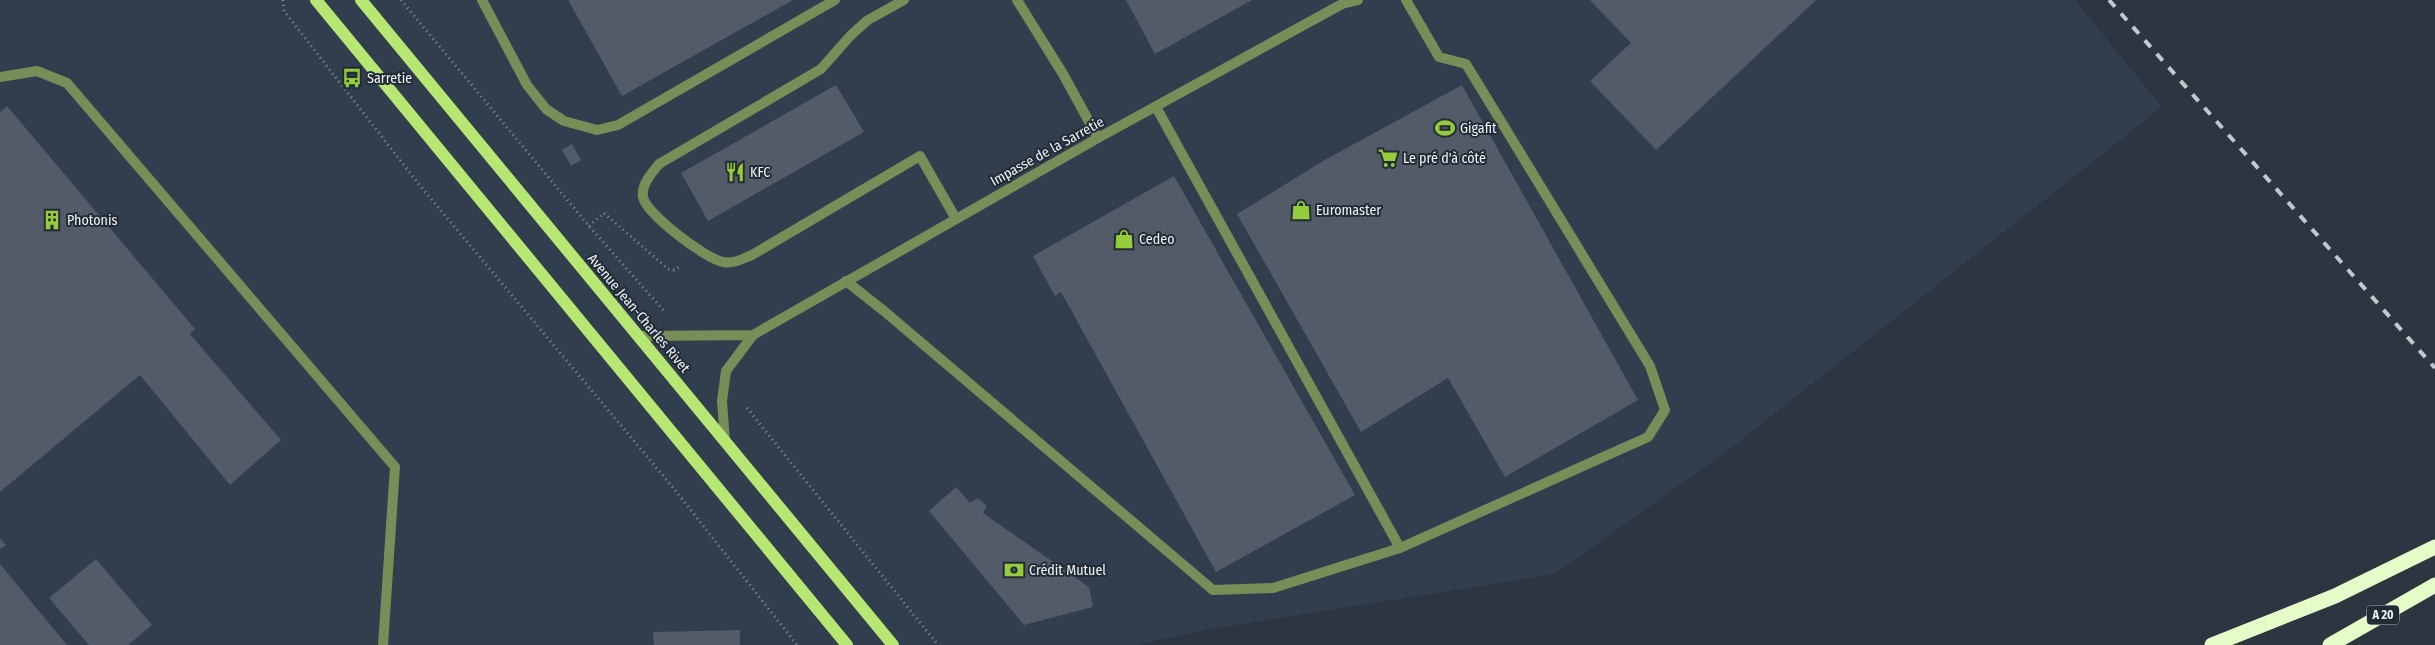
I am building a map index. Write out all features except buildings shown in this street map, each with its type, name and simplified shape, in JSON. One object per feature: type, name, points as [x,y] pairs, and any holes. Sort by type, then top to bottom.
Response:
[{"type":"highway","points":[[2212,645],[2335,596],[2435,547]]},
{"type":"highway","name":"A 20","points":[[2330,645],[2435,584]]},
{"type":"main road","points":[[316,0],[847,645]]},
{"type":"main road","name":"Avenue Jean-Charles Rivet","points":[[361,0],[894,645]]},
{"type":"street","points":[[482,0],[527,85],[546,109],[564,121],[597,130],[618,125],[835,0]]},
{"type":"street","points":[[904,0],[868,20],[851,35],[822,69],[659,164],[649,175],[644,186],[643,197],[648,208],[657,218],[696,246],[721,262],[737,262],[920,156],[956,219]]},
{"type":"street","points":[[1017,0],[1063,74],[1098,138]]},
{"type":"street","name":"Impasse de la Sarretie","points":[[753,335],[1098,138],[1342,4],[1358,0]]},
{"type":"street","points":[[846,281],[884,311],[1213,590],[1273,588],[1400,548],[1648,437],[1665,410],[1650,366],[1466,64],[1440,56],[1406,0]]},
{"type":"street","points":[[0,76],[37,71],[67,83],[395,467],[383,645]]},
{"type":"street","points":[[1156,107],[1400,548]]},
{"type":"street","points":[[638,336],[753,335]]},
{"type":"street","points":[[725,441],[722,401],[726,371],[753,335]]},
{"type":"path","points":[[283,0],[284,10],[417,182],[675,490],[797,645]]},
{"type":"path","points":[[588,226],[604,213],[668,269],[674,270],[682,265],[696,246]]},
{"type":"shaded area","points":[[0,0],[2075,0],[2162,107],[1730,449],[1555,574],[1205,630],[1136,645],[0,645]]},
{"type":"railway","points":[[2109,0],[2435,368]]},
{"type":"place","name":"Sarretie","points":[[352,78]]},
{"type":"place","name":"Gigafit","points":[[1445,128]]},
{"type":"place","name":"Le pré d'à côté","points":[[1388,158]]},
{"type":"place","name":"KFC","points":[[735,172]]},
{"type":"place","name":"Euromaster","points":[[1301,210]]},
{"type":"place","name":"Photonis","points":[[52,220]]},
{"type":"place","name":"Cedeo","points":[[1124,239]]},
{"type":"place","name":"Crédit Mutuel","points":[[1014,570]]}]
